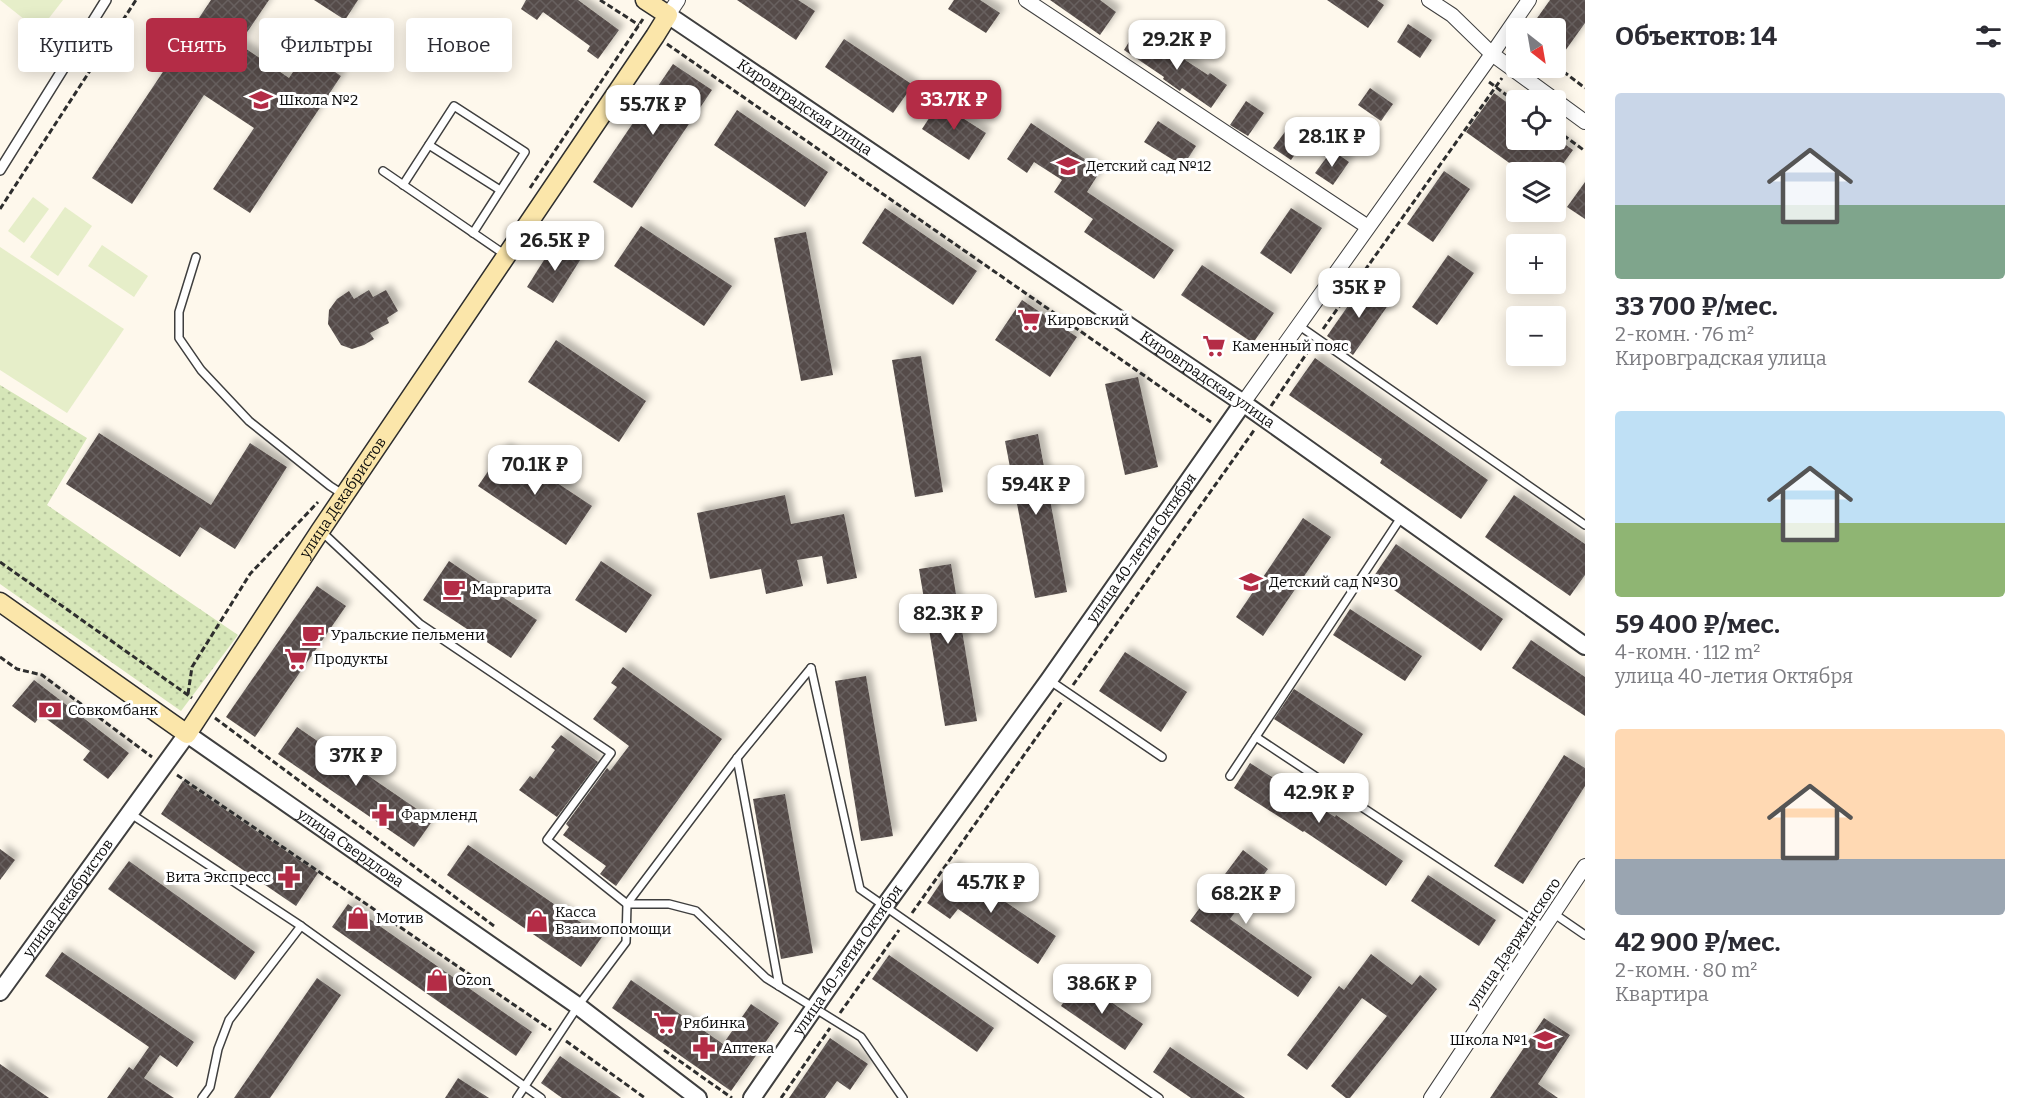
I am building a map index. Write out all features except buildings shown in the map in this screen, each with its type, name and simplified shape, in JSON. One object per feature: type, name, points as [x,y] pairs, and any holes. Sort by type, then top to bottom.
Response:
[{"type":"main road","name":"Кировградская улица","points":[[649,2],[673,7]]},
{"type":"main road","name":"улица Декабристов","points":[[187,734],[320,531],[337,491],[506,256],[673,7]]},
{"type":"main road","name":"улица Свердлова","points":[[0,602],[187,734]]},
{"type":"street","points":[[0,170],[106,0]]},
{"type":"street","points":[[1026,0],[1368,227]]},
{"type":"street","points":[[1429,0],[1452,15],[1492,54],[1506,64]]},
{"type":"street","name":"улица 40-летия Октября","points":[[753,1098],[884,907],[1049,680],[1529,0]]},
{"type":"street","name":"Кировградская улица","points":[[673,7],[1263,417],[1585,646]]},
{"type":"street","points":[[1525,78],[1585,122]]},
{"type":"street","name":"улица Декабристов","points":[[0,992],[187,734]]},
{"type":"street","name":"улица Свердлова","points":[[187,734],[578,1006],[698,1098]]},
{"type":"street","name":"улица Дзержинского","points":[[1431,1098],[1585,866]]},
{"type":"lane","points":[[403,185],[454,106],[525,152],[473,233]]},
{"type":"lane","points":[[429,145],[500,190]]},
{"type":"lane","points":[[383,171],[506,256]]},
{"type":"lane","points":[[196,257],[179,312],[179,338],[201,370],[249,421],[337,491]]},
{"type":"lane","points":[[1298,326],[1585,525]]},
{"type":"lane","points":[[1230,776],[1402,516]]},
{"type":"lane","points":[[320,531],[420,624],[611,753],[547,840],[627,904],[669,904],[696,911],[766,978],[861,1037],[903,1098]]},
{"type":"lane","points":[[517,1098],[578,1006],[626,942],[627,904],[737,758],[810,668],[860,889],[1159,1098]]},
{"type":"lane","points":[[1049,680],[1162,757]]},
{"type":"lane","points":[[1256,736],[1543,927]]},
{"type":"lane","points":[[737,758],[779,986]]},
{"type":"lane","points":[[130,813],[301,926],[541,1098]]},
{"type":"lane","points":[[1553,913],[1585,935]]},
{"type":"lane","points":[[202,1098],[210,1087],[218,1049],[229,1020],[301,926]]},
{"type":"path","points":[[0,209],[136,0]]},
{"type":"path","points":[[600,0],[1223,431]]},
{"type":"path","points":[[530,188],[639,25],[649,2]]},
{"type":"path","points":[[910,915],[1263,417],[1316,338],[1506,73]]},
{"type":"path","points":[[1478,74],[1506,94]]},
{"type":"path","points":[[1566,74],[1585,88]]},
{"type":"path","points":[[1566,137],[1585,151]]},
{"type":"path","points":[[188,695],[192,668],[250,574],[337,491]]},
{"type":"path","points":[[0,562],[188,695],[500,931]]},
{"type":"path","points":[[0,657],[17,669],[42,675],[164,766],[559,1035],[645,1098]]},
{"type":"path","points":[[781,1098],[903,924]]},
{"type":"path","points":[[664,1050],[732,1098]]},
{"type":"green space","points":[[0,0],[63,0],[49,18],[23,18]]},
{"type":"green space","points":[[33,197],[49,209],[24,243],[8,231]]},
{"type":"green space","points":[[65,207],[92,226],[58,276],[30,257]]},
{"type":"green space","points":[[102,245],[148,276],[134,297],[88,266]]},
{"type":"green space","points":[[0,247],[124,329],[67,413],[0,370]]},
{"type":"green space","points":[[0,385],[87,438],[47,505],[238,635],[181,711],[0,584]]},
{"type":"place","name":"Школа №2","points":[[261,100]]},
{"type":"place","name":"Детский сад №12","points":[[1068,166]]},
{"type":"place","name":"Кировский","points":[[1029,320]]},
{"type":"place","name":"Каменный пояс","points":[[1214,346]]},
{"type":"place","name":"Детский сад №30","points":[[1251,582]]},
{"type":"place","name":"Маргарита","points":[[454,589]]},
{"type":"place","name":"Уральские пельмени","points":[[313,635]]},
{"type":"place","name":"Продукты","points":[[296,659]]},
{"type":"place","name":"Совкомбанк","points":[[50,710]]},
{"type":"place","name":"Фармленд","points":[[383,815]]},
{"type":"place","name":"Вита Экспресс","points":[[289,877]]},
{"type":"place","name":"Мотив","points":[[358,918]]},
{"type":"place","name":"Касса Взаимопомощи","points":[[537,921]]},
{"type":"place","name":"Ozon","points":[[437,980]]},
{"type":"place","name":"Рябинка","points":[[665,1023]]},
{"type":"place","name":"Школа №1","points":[[1545,1040]]},
{"type":"place","name":"Аптека","points":[[704,1048]]}]
